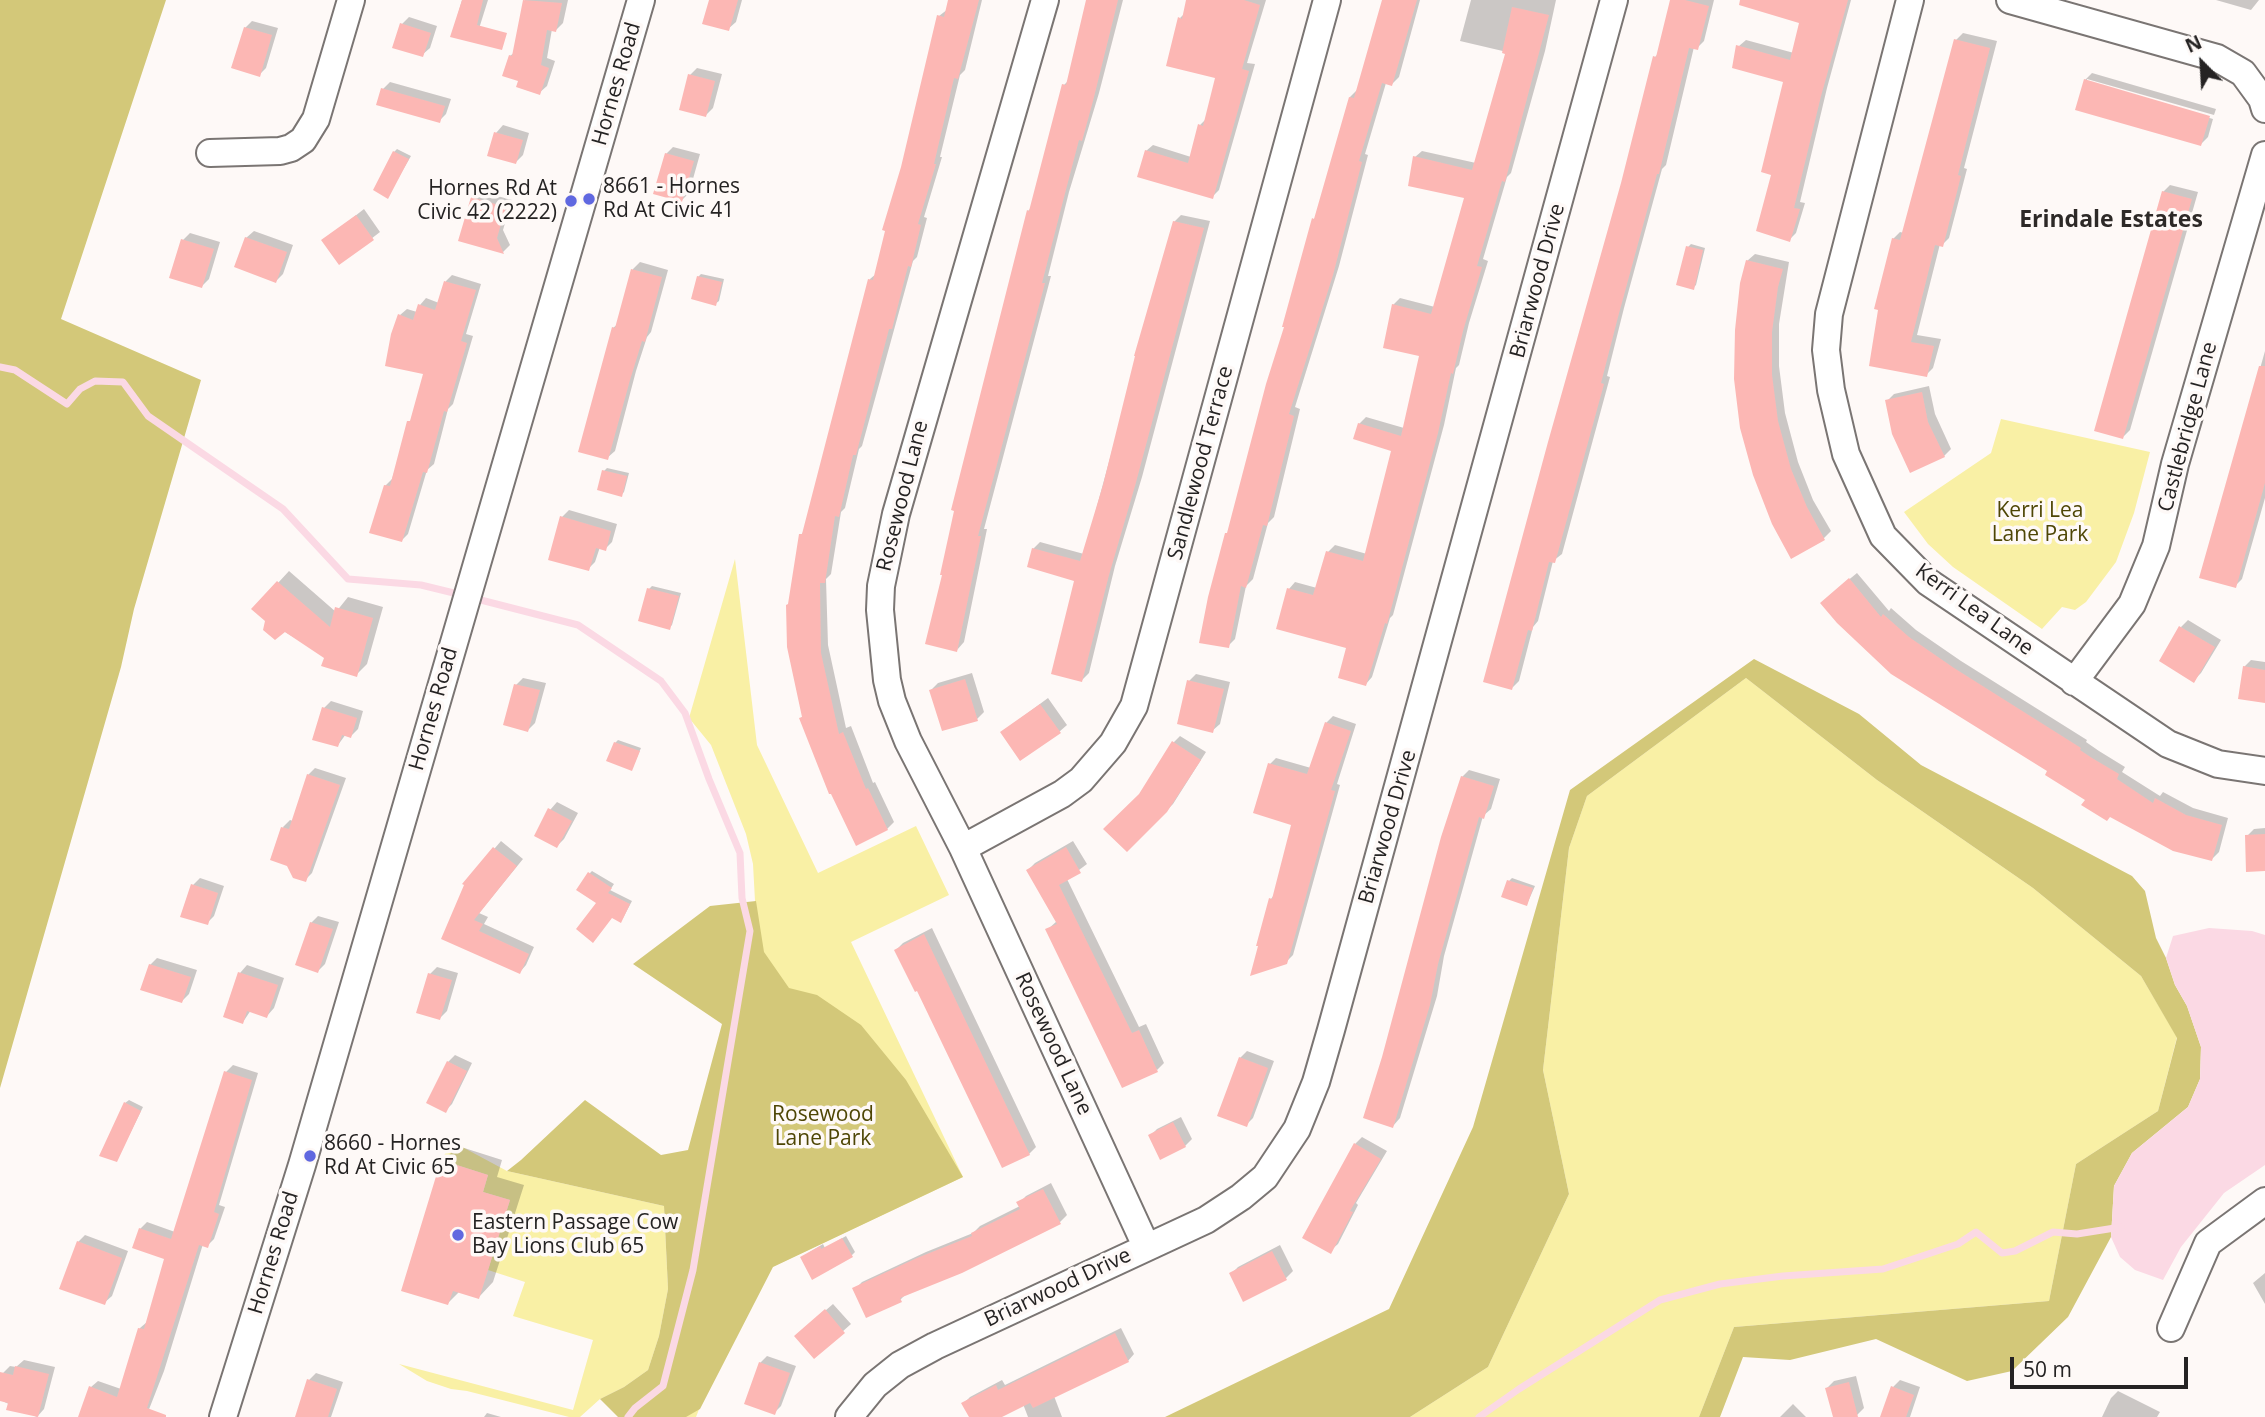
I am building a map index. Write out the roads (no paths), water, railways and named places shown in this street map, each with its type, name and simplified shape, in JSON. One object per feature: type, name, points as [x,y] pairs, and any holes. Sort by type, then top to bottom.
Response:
[{"type":"street","points":[[210,153],[280,151],[303,140],[316,119],[351,0]]},
{"type":"street","name":"Hornes Road","points":[[223,1417],[302,1165],[641,0]]},
{"type":"street","name":"Rosewood Lane","points":[[1045,0],[896,513],[881,586],[881,632],[892,701],[908,741],[964,848],[1146,1247]]},
{"type":"street","name":"Sandlewood Terrace","points":[[964,848],[1062,794],[1081,780],[1113,743],[1134,706],[1327,0]]},
{"type":"street","name":"Briarwood Drive","points":[[849,1417],[876,1385],[900,1365],[935,1346],[1206,1220],[1265,1177],[1297,1129],[1308,1105],[1331,1030],[1614,0]]},
{"type":"street","name":"Kerri Lea Lane","points":[[1910,0],[1829,314],[1826,350],[1831,390],[1846,454],[1883,536],[1928,582],[2168,744],[2218,764],[2265,771]]},
{"type":"street","points":[[2010,0],[2217,58],[2243,73],[2262,99],[2265,109]]},
{"type":"street","name":"Castlebridge Lane","points":[[2074,682],[2132,604],[2156,546],[2175,464],[2265,155]]},
{"type":"street","points":[[2171,1328],[2208,1243],[2265,1201]]},
{"type":"waterway","points":[[0,367],[15,370],[67,404],[80,389],[95,381],[123,382],[148,416],[283,509],[348,579],[421,585],[462,595]]},
{"type":"waterway","points":[[473,598],[578,625],[661,681],[685,713],[740,853],[742,898],[750,931],[693,1270],[663,1386],[628,1417]]},
{"type":"waterway","points":[[1479,1417],[1660,1300],[1720,1284],[1783,1276],[1883,1269],[1958,1244],[1976,1232],[2002,1253],[2015,1251],[2053,1232],[2077,1234],[2121,1227]]},
{"type":"place","name":"8661 - Hornes Rd At Civic 41","points":[[589,199]]},
{"type":"place","name":"Hornes Rd At Civic 42 (2222)","points":[[571,201]]},
{"type":"place","name":"8660 - Hornes Rd At Civic 65","points":[[310,1156]]},
{"type":"place","name":"Eastern Passage Cow Bay Lions Club 65","points":[[458,1235]]},
{"type":"district","name":"Erindale Estates","points":[[2111,220]]},
{"type":"park label","name":"Kerri Lea Lane Park","points":[[2040,523]]},
{"type":"park label","name":"Rosewood Lane Park","points":[[823,1127]]}]
